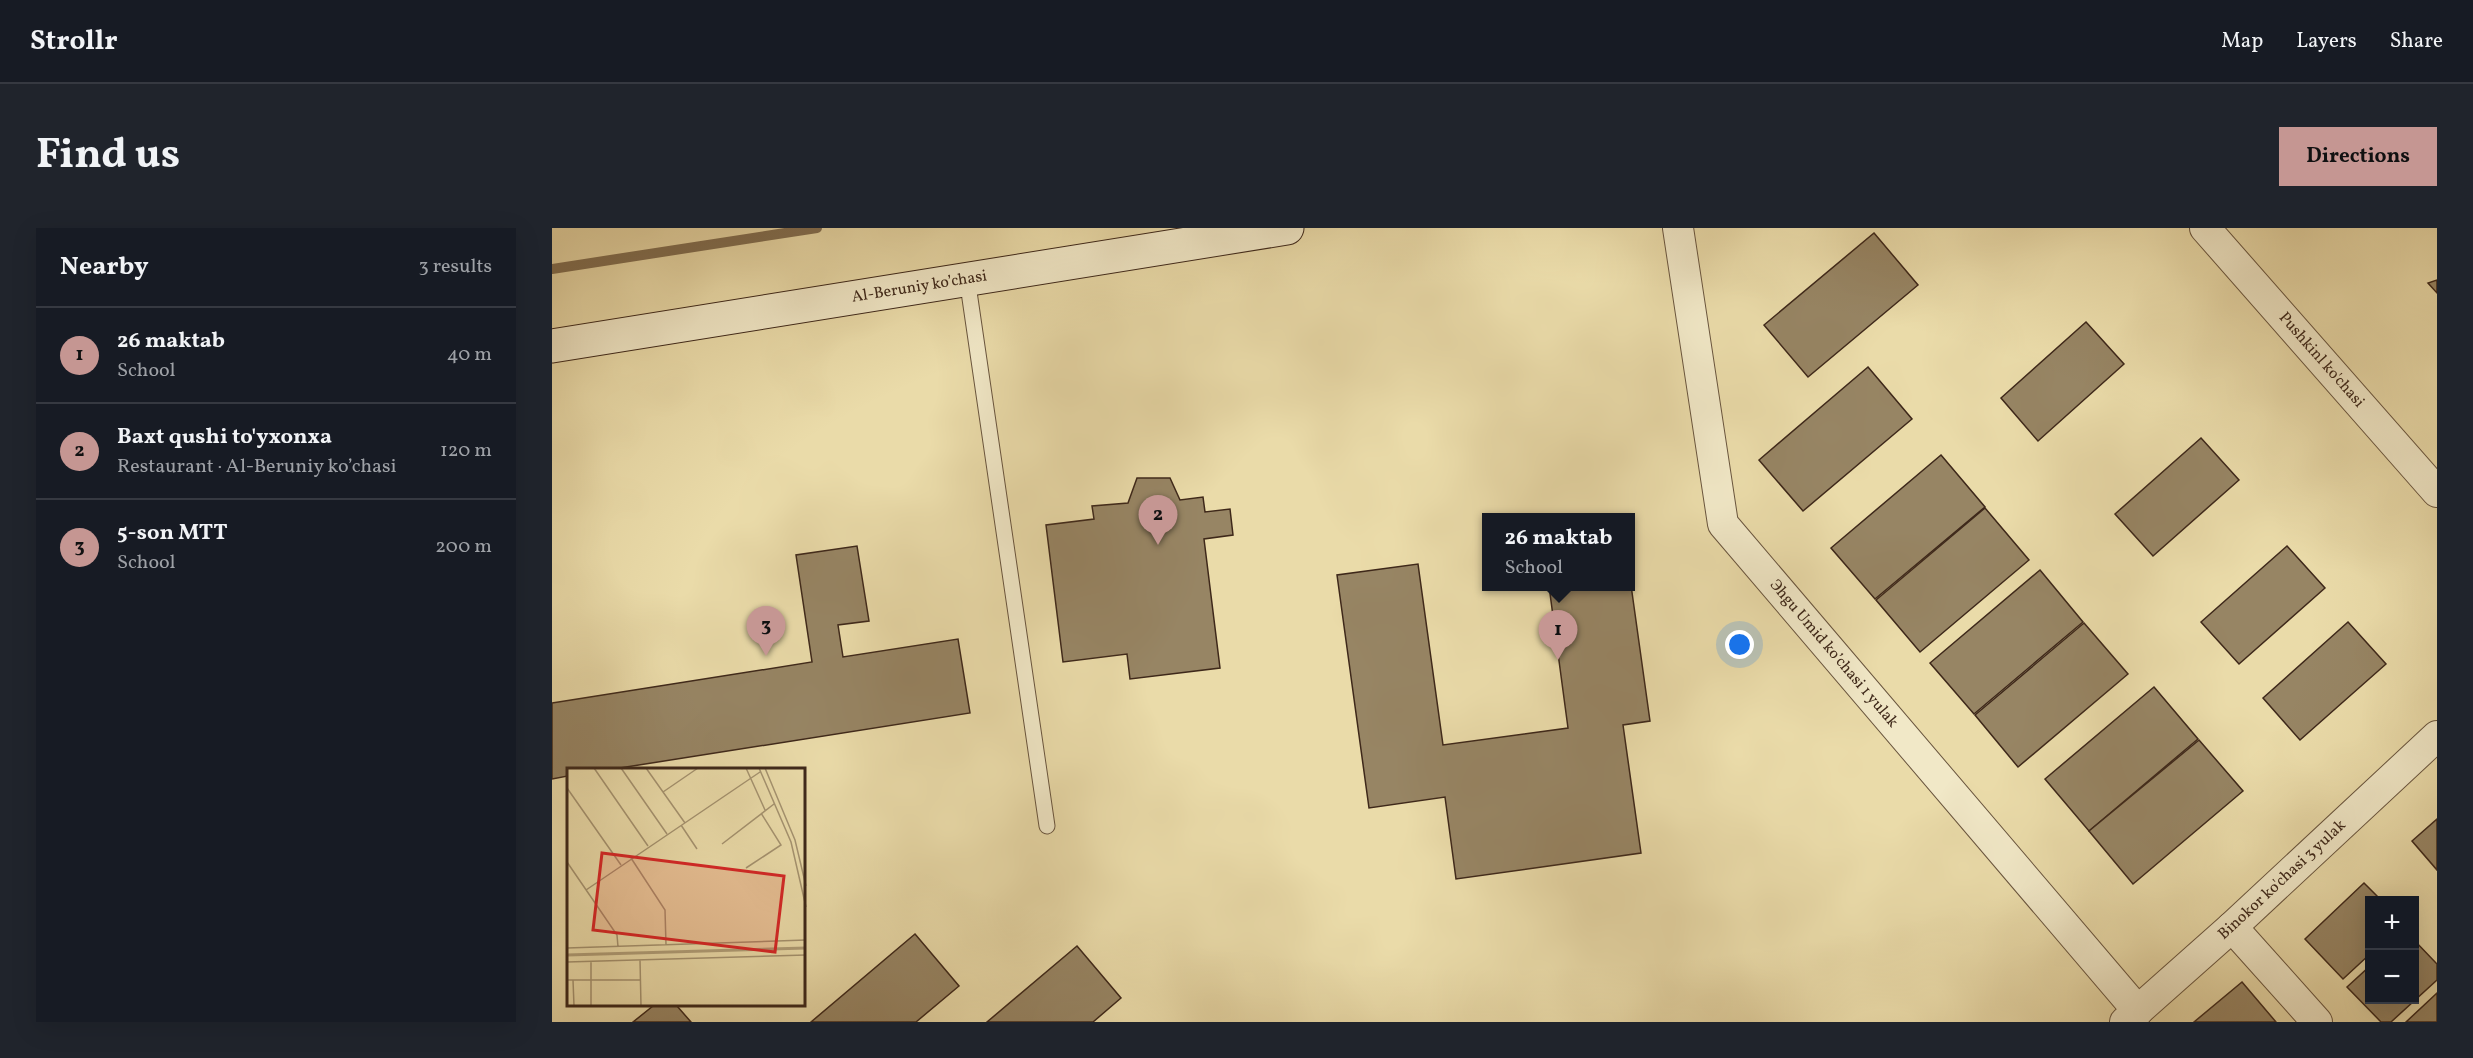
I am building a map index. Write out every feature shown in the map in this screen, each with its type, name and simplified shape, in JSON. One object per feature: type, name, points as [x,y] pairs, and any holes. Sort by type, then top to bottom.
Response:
[{"type":"main road","name":"Al-Beruniy ko’chasi","points":[[552,346],[1287,228]]},
{"type":"street","name":"Эhgu Umid ko’chasi 1 yulak","points":[[1678,228],[1723,524],[2131,1016]]},
{"type":"street","name":"Pushkinl ko'chasi","points":[[2205,228],[2437,492]]},
{"type":"street","name":"Binokor ko'chasi 3 yulak","points":[[2131,1016],[2232,927],[2437,736]]},
{"type":"street","points":[[2232,927],[2317,1022]]},
{"type":"lane","points":[[967,278],[1047,826]]},
{"type":"building","points":[[1874,233],[1918,285],[1808,377],[1764,325]]},
{"type":"building","points":[[2437,280],[2437,293],[2428,283]]},
{"type":"building","points":[[2086,322],[2124,364],[2038,441],[2001,398]]},
{"type":"building","points":[[1868,367],[1912,419],[1803,511],[1759,460]]},
{"type":"building","points":[[2201,438],[2239,480],[2153,556],[2115,514]]},
{"type":"building","points":[[1941,455],[1985,507],[1875,599],[1831,548]]},
{"type":"building","points":[[1137,478],[1170,478],[1180,500],[1203,497],[1205,512],[1230,509],[1233,535],[1204,539],[1220,668],[1130,679],[1127,654],[1063,662],[1046,525],[1094,519],[1092,506],[1128,503]]},
{"type":"building","points":[[1985,508],[2029,560],[1920,652],[1876,600]]},
{"type":"building","points":[[857,546],[869,621],[838,625],[843,657],[958,639],[970,713],[620,768],[567,768],[567,776],[552,779],[552,703],[812,662],[796,555]]},
{"type":"building","points":[[2287,546],[2325,588],[2239,664],[2201,622]]},
{"type":"building","points":[[1418,564],[1443,745],[1568,728],[1550,591],[1632,591],[1650,721],[1623,725],[1641,853],[1456,879],[1445,797],[1369,808],[1337,575]]},
{"type":"building","points":[[2040,570],[2083,622],[1974,714],[1930,663]]},
{"type":"building","points":[[2348,622],[2386,664],[2300,740],[2263,698]]},
{"type":"building","points":[[2084,623],[2128,674],[2018,767],[1975,715]]},
{"type":"building","points":[[2154,687],[2198,739],[2089,831],[2045,779]]},
{"type":"building","points":[[2199,740],[2243,791],[2133,884],[2089,831]]},
{"type":"building","points":[[2437,819],[2437,870],[2412,841]]},
{"type":"building","points":[[2364,883],[2377,896],[2365,896],[2365,959],[2343,979],[2305,939]]},
{"type":"building","points":[[915,934],[959,986],[916,1022],[811,1022]]},
{"type":"building","points":[[2419,945],[2437,964],[2437,980],[2419,996]]},
{"type":"building","points":[[1077,946],[1121,998],[1093,1022],[987,1022]]},
{"type":"building","points":[[2365,971],[2365,1004],[2411,1004],[2391,1022],[2381,1022],[2347,987]]},
{"type":"building","points":[[2242,982],[2276,1022],[2194,1022]]},
{"type":"building","points":[[2437,993],[2437,1022],[2406,1022]]},
{"type":"building","points":[[652,1007],[678,1007],[691,1022],[633,1022]]},
{"type":"waterway","points":[[552,269],[817,228]]},
{"type":"place","name":"Baxt qushi to'yxonxa","points":[[1158,545]]},
{"type":"place","name":"5-son MTT","points":[[766,656]]},
{"type":"place","name":"26 maktab","points":[[1558,660]]}]
